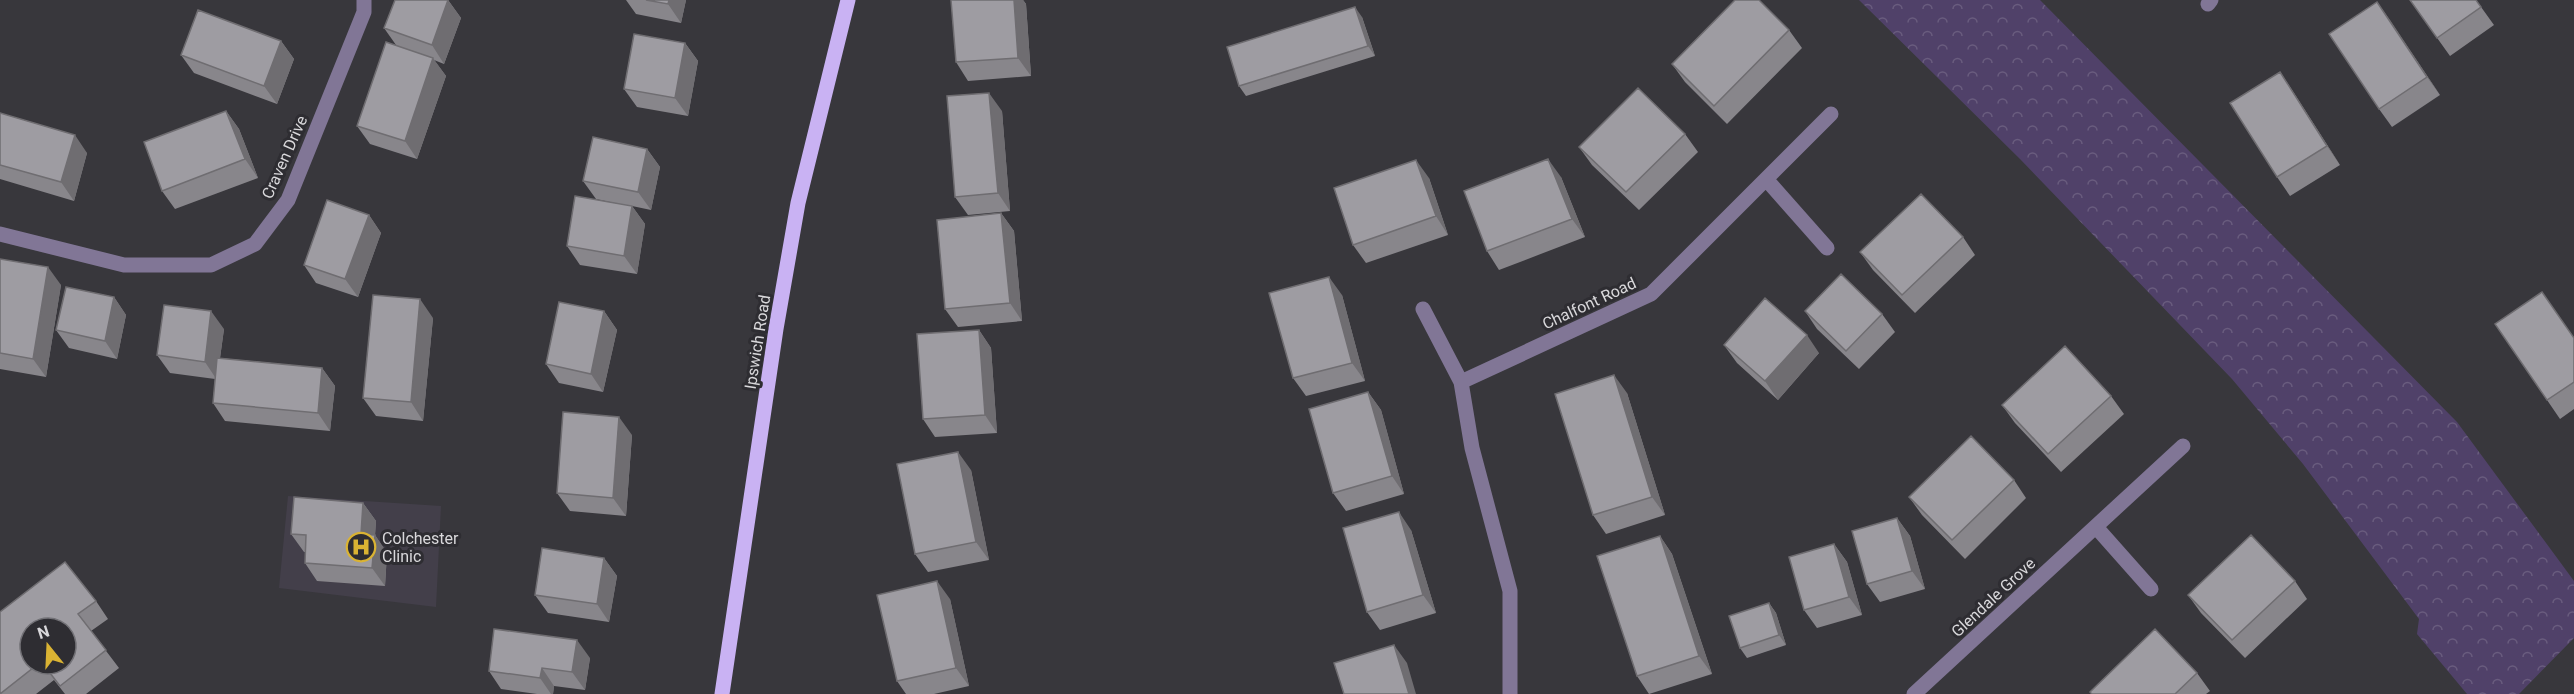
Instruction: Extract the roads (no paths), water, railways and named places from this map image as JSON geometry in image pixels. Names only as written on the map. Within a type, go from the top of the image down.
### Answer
[{"type":"main road","name":"Ipswich Road","points":[[722,694],[776,329],[798,203],[848,0]]},
{"type":"street","name":"Craven Drive","points":[[0,234],[124,265],[212,265],[255,244],[288,200],[364,12],[364,0]]},
{"type":"street","name":"Chalfont Road","points":[[1461,382],[1651,294],[1831,114]]},
{"type":"street","points":[[1766,179],[1827,248]]},
{"type":"street","points":[[1423,309],[1461,382],[1472,448],[1509,591],[1510,694]]},
{"type":"street","name":"Glendale Grove","points":[[1914,694],[2183,446]]},
{"type":"street","points":[[2096,526],[2151,589]]},
{"type":"place","name":"Colchester Clinic","points":[[361,547]]}]
